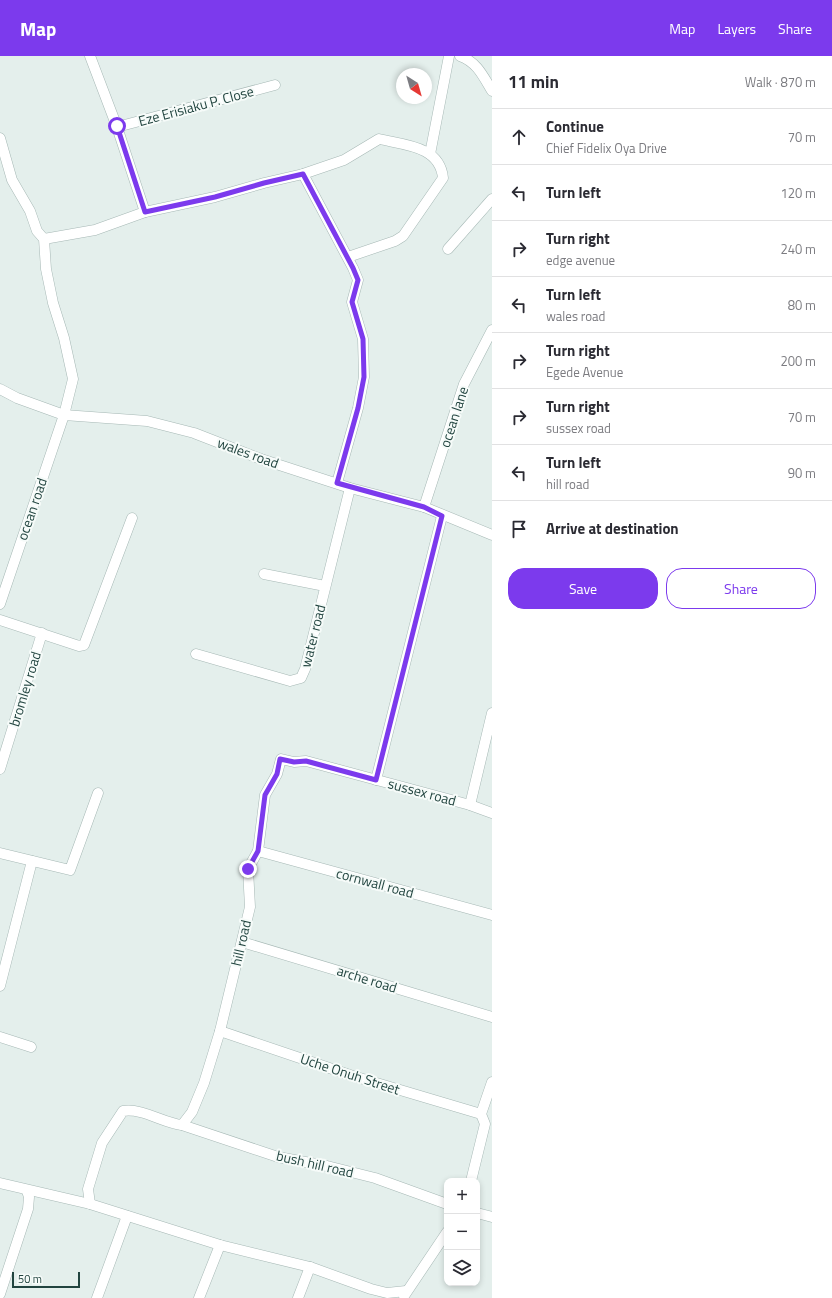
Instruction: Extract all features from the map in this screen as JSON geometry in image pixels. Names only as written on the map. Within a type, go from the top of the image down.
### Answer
[{"type":"street","points":[[90,56],[117,126],[145,212]]},
{"type":"street","points":[[430,154],[449,56]]},
{"type":"street","points":[[460,56],[468,59],[479,68],[492,91]]},
{"type":"street","name":"Eze Erisiaku P. Close","points":[[117,126],[275,85]]},
{"type":"street","points":[[0,138],[12,180],[30,211],[37,231],[44,239],[95,230],[145,212],[215,197],[303,174],[344,160],[379,139],[425,150],[441,166],[442,178],[403,236],[395,241],[348,257]]},
{"type":"street","points":[[303,174],[348,257],[358,280],[352,302],[363,339],[364,377],[358,408],[337,483]]},
{"type":"street","points":[[448,249],[492,199]]},
{"type":"street","name":"ocean road","points":[[0,604],[64,415],[73,379],[64,338],[53,303],[46,269],[44,239]]},
{"type":"street","name":"ocean lane","points":[[424,507],[464,384],[492,330]]},
{"type":"street","name":"wales road","points":[[0,389],[17,398],[64,415],[147,422],[194,432],[261,460],[350,488],[424,507],[442,516],[492,535]]},
{"type":"street","name":"water road","points":[[196,654],[290,681],[300,678],[305,669],[350,488]]},
{"type":"street","points":[[376,780],[442,516]]},
{"type":"street","points":[[0,620],[79,646],[84,645],[132,518]]},
{"type":"street","points":[[264,574],[325,586]]},
{"type":"street","name":"bromley road","points":[[0,769],[42,633]]},
{"type":"street","points":[[470,804],[492,713]]},
{"type":"street","name":"sussex road","points":[[280,759],[294,762],[306,761],[470,804],[492,813]]},
{"type":"street","name":"hill road","points":[[182,1125],[192,1112],[204,1083],[220,1031],[250,908],[248,869],[258,851],[265,795],[277,774],[280,759]]},
{"type":"street","points":[[0,853],[70,870],[98,793]]},
{"type":"street","name":"cornwall road","points":[[258,851],[492,915]]},
{"type":"street","points":[[0,986],[32,861]]},
{"type":"street","name":"arche road","points":[[242,942],[492,1017]]},
{"type":"street","name":"Uche Onuh Street","points":[[220,1031],[353,1076],[481,1114]]},
{"type":"street","points":[[0,1037],[31,1047]]},
{"type":"street","points":[[472,1178],[485,1124],[481,1114],[492,1082]]},
{"type":"street","name":"bush hill road","points":[[90,1204],[88,1189],[102,1143],[123,1111],[134,1110],[171,1124],[182,1125],[278,1157],[327,1166],[375,1178],[444,1203]]},
{"type":"street","points":[[0,1183],[27,1191],[90,1204],[220,1245],[310,1267],[387,1293],[405,1294],[444,1236]]},
{"type":"street","points":[[0,1294],[2,1280],[28,1210],[29,1197],[27,1191]]},
{"type":"street","points":[[480,1214],[492,1217]]},
{"type":"street","points":[[97,1298],[127,1216]]},
{"type":"street","points":[[198,1298],[220,1245]]},
{"type":"street","points":[[298,1298],[310,1267]]},
{"type":"route","points":[[117,126],[145,212],[215,197],[303,174],[358,280],[352,302],[363,339],[362,354],[364,377],[358,408],[337,483],[350,488],[424,507],[442,516],[376,780],[306,761],[294,762],[280,759],[277,774],[265,795],[258,851],[248,869]]}]
